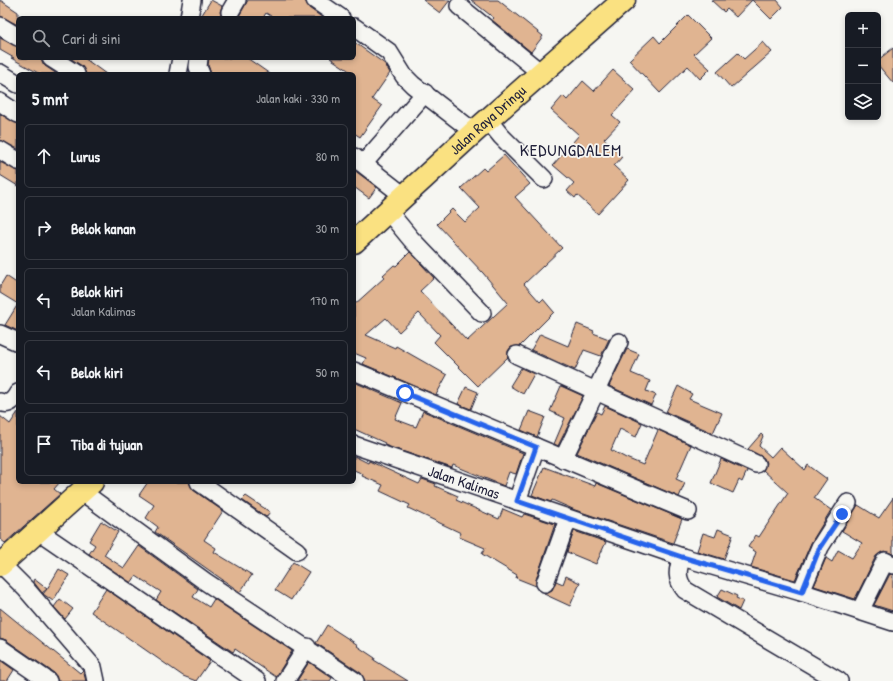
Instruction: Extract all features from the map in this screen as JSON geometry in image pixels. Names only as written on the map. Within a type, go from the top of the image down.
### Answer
[{"type":"highway","name":"Jalan Raya Dringu","points":[[356,240],[481,126],[624,0]]},
{"type":"highway","points":[[1,564],[37,530],[87,487]]},
{"type":"street","points":[[189,16],[192,0]]},
{"type":"street","points":[[315,0],[338,16]]},
{"type":"street","points":[[459,6],[541,73]]},
{"type":"street","points":[[0,26],[16,36]]},
{"type":"street","points":[[356,28],[389,52],[404,76],[425,94],[501,136],[544,179]]},
{"type":"street","points":[[54,60],[73,72]]},
{"type":"street","points":[[178,72],[181,60]]},
{"type":"street","points":[[199,60],[198,67],[200,72]]},
{"type":"street","points":[[0,72],[16,83]]},
{"type":"street","points":[[404,196],[359,160],[425,94]]},
{"type":"street","points":[[0,102],[16,113]]},
{"type":"street","points":[[0,150],[16,160]]},
{"type":"street","points":[[388,211],[412,239],[482,313]]},
{"type":"street","points":[[0,334],[16,341]]},
{"type":"street","points":[[563,459],[619,342]]},
{"type":"street","points":[[517,355],[756,464]]},
{"type":"street","points":[[356,371],[500,434],[536,447],[688,511]]},
{"type":"street","points":[[0,402],[7,403],[13,401],[16,396]]},
{"type":"street","name":"Jalan Kalimas","points":[[356,446],[568,519],[679,565],[802,592],[893,622]]},
{"type":"street","points":[[517,501],[536,447]]},
{"type":"street","points":[[202,484],[297,551]]},
{"type":"street","points":[[87,487],[206,582],[307,647],[355,681]]},
{"type":"street","points":[[802,592],[820,547],[848,503]]},
{"type":"street","points":[[545,583],[568,519]]},
{"type":"street","points":[[37,530],[257,681]]},
{"type":"street","points":[[860,611],[890,558]]},
{"type":"street","points":[[1,564],[26,589],[93,667],[96,681]]},
{"type":"street","points":[[679,565],[680,584],[685,590],[839,681]]},
{"type":"street","points":[[285,681],[307,647]]},
{"type":"street","points":[[0,648],[48,681]]},
{"type":"building","points":[[0,0],[18,12],[18,16],[16,16],[16,24],[0,16]]},
{"type":"building","points":[[211,0],[222,6],[220,12],[221,16],[201,16]]},
{"type":"building","points":[[248,0],[305,0],[309,8],[320,16],[271,16],[266,13],[264,16],[239,16]]},
{"type":"building","points":[[423,0],[450,0],[440,13]]},
{"type":"building","points":[[471,0],[498,0],[543,36],[531,52],[492,20],[494,18]]},
{"type":"building","points":[[711,0],[752,0],[736,17],[727,9],[724,12]]},
{"type":"building","points":[[752,0],[777,0],[783,7],[771,19]]},
{"type":"building","points":[[688,15],[711,38],[694,54],[710,69],[700,79],[688,66],[660,93],[629,60],[654,36],[660,43]]},
{"type":"building","points":[[0,38],[16,46],[16,60],[42,60],[45,66],[54,72],[36,72],[11,58],[14,58],[0,50]]},
{"type":"building","points":[[763,42],[772,52],[731,88],[717,72],[738,53],[744,59]]},
{"type":"building","points":[[356,43],[385,64],[390,73],[372,99],[382,106],[360,137],[356,134],[356,72],[351,72],[333,60],[356,60]]},
{"type":"building","points":[[893,48],[893,83],[881,69],[881,58]]},
{"type":"building","points":[[73,60],[87,60],[103,72],[85,72],[82,66]]},
{"type":"building","points":[[209,60],[250,60],[267,72],[210,72],[208,65]]},
{"type":"building","points":[[613,70],[635,90],[612,115],[620,122],[604,139],[611,144],[610,145],[622,157],[614,166],[629,180],[598,214],[577,195],[575,198],[567,191],[574,183],[553,165],[579,135],[551,110],[563,96],[567,100],[583,81],[594,91]]},
{"type":"building","points":[[0,114],[16,123],[16,148],[0,140]]},
{"type":"building","points":[[504,155],[530,184],[515,197],[562,248],[524,284],[540,302],[543,299],[554,312],[520,346],[511,347],[508,351],[508,357],[478,386],[434,342],[440,335],[419,313],[399,332],[386,318],[366,335],[395,348],[396,346],[447,375],[436,395],[363,364],[366,358],[356,354],[356,303],[385,277],[383,275],[394,265],[396,266],[410,252],[434,278],[420,291],[467,341],[508,303],[483,273],[437,224],[452,209],[465,222],[480,208],[461,188],[483,168],[486,171]]},
{"type":"building","points":[[0,162],[16,170],[16,185],[0,175]]},
{"type":"building","points":[[356,171],[377,187],[369,198],[356,188]]},
{"type":"building","points":[[6,276],[16,283],[16,303],[0,293],[0,286]]},
{"type":"building","points":[[16,307],[16,330],[5,325]]},
{"type":"building","points":[[577,324],[594,331],[593,333],[609,339],[601,356],[584,350],[575,370],[531,350],[540,334],[568,346]]},
{"type":"building","points":[[627,349],[639,354],[631,373],[650,381],[646,391],[656,395],[651,405],[609,386]]},
{"type":"building","points":[[521,368],[534,374],[523,394],[510,386]]},
{"type":"building","points":[[356,383],[402,403],[395,419],[416,427],[423,411],[523,453],[516,474],[509,472],[504,486],[453,465],[452,468],[384,445],[385,443],[356,430]]},
{"type":"building","points":[[561,386],[583,396],[558,446],[554,444],[565,418],[550,411]]},
{"type":"building","points":[[678,386],[692,394],[689,399],[722,413],[713,433],[666,412]]},
{"type":"building","points":[[466,387],[478,392],[471,409],[458,404]]},
{"type":"building","points":[[605,406],[642,423],[636,437],[620,429],[611,450],[626,458],[643,465],[658,430],[691,445],[676,479],[685,483],[679,497],[577,453],[597,412],[601,414]]},
{"type":"building","points":[[529,411],[545,417],[537,437],[521,430]]},
{"type":"building","points":[[16,415],[16,484],[58,484],[54,489],[60,494],[5,543],[0,539],[0,416],[10,424]]},
{"type":"building","points":[[761,434],[763,436],[759,446],[771,457],[780,447],[805,470],[808,465],[827,479],[814,498],[831,510],[811,543],[795,580],[751,567],[756,552],[748,547],[756,535],[759,537],[788,493],[763,470],[766,463],[764,458],[748,449]]},
{"type":"building","points":[[356,457],[368,463],[369,461],[419,484],[422,479],[436,484],[435,486],[458,496],[456,500],[499,519],[503,509],[522,517],[524,514],[555,524],[536,580],[536,586],[516,578],[517,575],[482,554],[485,548],[459,537],[461,533],[408,508],[410,505],[380,491],[383,485],[362,476],[363,474],[356,471]]},
{"type":"building","points":[[721,459],[747,471],[742,482],[739,480],[733,493],[711,483]]},
{"type":"building","points":[[544,467],[595,486],[596,483],[682,519],[673,543],[575,510],[552,500],[551,502],[532,495]]},
{"type":"building","points":[[147,484],[190,484],[193,490],[223,511],[204,540],[216,548],[214,552],[252,575],[240,592],[155,532],[158,527],[146,518],[154,505],[139,495]]},
{"type":"building","points":[[246,496],[270,512],[266,517],[242,500]]},
{"type":"building","points":[[893,498],[893,554],[884,551],[876,556],[855,599],[814,586],[826,558],[832,562],[838,550],[852,558],[862,543],[842,531],[858,505],[879,518]]},
{"type":"building","points":[[101,521],[118,532],[104,555],[124,568],[139,546],[198,589],[193,597],[209,607],[214,599],[292,651],[276,677],[235,649],[233,652],[156,600],[161,592],[136,576],[131,583],[89,554],[95,545],[89,541]]},
{"type":"building","points":[[718,529],[733,535],[724,559],[697,551],[703,533],[715,537]]},
{"type":"building","points":[[574,531],[606,542],[596,564],[567,552]]},
{"type":"building","points":[[293,562],[309,572],[291,600],[275,590]]},
{"type":"building","points":[[59,569],[69,575],[53,601],[43,594]]},
{"type":"building","points":[[890,574],[893,575],[893,611],[874,605]]},
{"type":"building","points":[[566,576],[580,583],[570,606],[544,594],[552,590],[556,581],[563,584]]},
{"type":"building","points":[[34,579],[47,589],[42,593],[33,581]]},
{"type":"building","points":[[106,589],[210,661],[196,681],[183,676],[91,612]]},
{"type":"building","points":[[722,589],[737,596],[736,598],[743,601],[739,610],[717,597]]},
{"type":"building","points":[[60,599],[73,609],[65,619],[54,607]]},
{"type":"building","points":[[0,608],[80,673],[83,670],[86,681],[58,681],[54,673],[6,640],[0,638]]},
{"type":"building","points":[[327,625],[358,645],[357,646],[375,658],[374,660],[408,681],[365,681],[361,673],[316,643]]},
{"type":"building","points":[[0,660],[14,670],[7,681],[0,681]]},
{"type":"building","points":[[309,662],[332,678],[330,681],[297,681]]},
{"type":"district","name":"KEDUNGDALEM","points":[[571,150]]},
{"type":"route","points":[[405,393],[500,434],[536,447],[517,501],[682,557],[802,592],[820,547],[842,514]]}]
